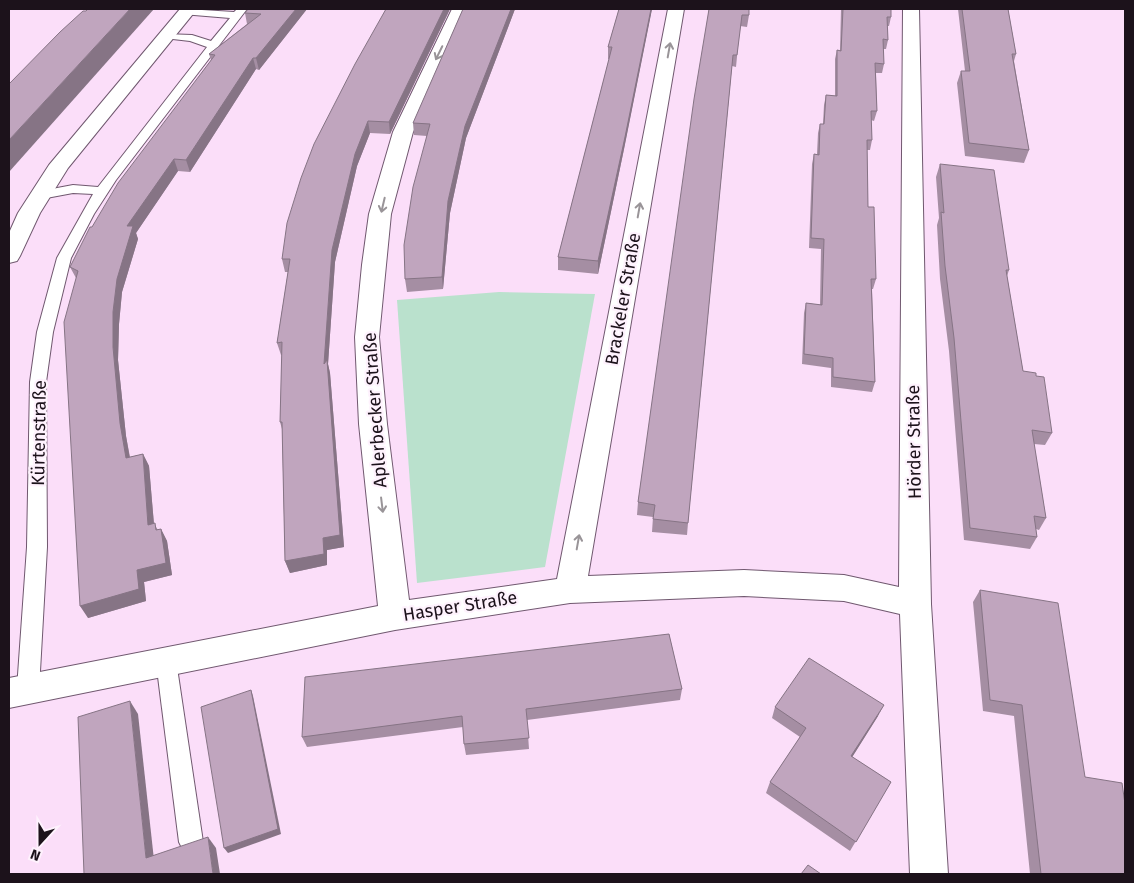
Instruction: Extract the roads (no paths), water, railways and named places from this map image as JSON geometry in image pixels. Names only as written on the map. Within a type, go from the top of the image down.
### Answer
[{"type":"street","name":"Aplerbecker Straße","points":[[395,616],[373,424],[367,337],[374,265],[380,214],[402,132],[460,9]]},
{"type":"street","name":"Brackeler Straße","points":[[570,590],[676,9]]},
{"type":"street","name":"Hörder Straße","points":[[911,9],[915,604],[929,874]]},
{"type":"street","name":"Kürtenstraße","points":[[9,256],[59,165],[188,11]]},
{"type":"street","name":"Hasper Straße","points":[[18,691],[395,616],[570,590],[744,583],[844,588],[915,604]]},
{"type":"lane","name":"Kürtenstraße","points":[[188,11],[239,12]]},
{"type":"lane","name":"Kürtenstraße","points":[[18,691],[37,547],[38,382],[44,332],[64,258],[102,191],[163,108],[214,46],[239,12]]},
{"type":"lane","points":[[168,36],[192,38],[214,46]]},
{"type":"lane","points":[[41,195],[73,190],[102,191]]},
{"type":"lane","points":[[166,661],[191,842]]}]
